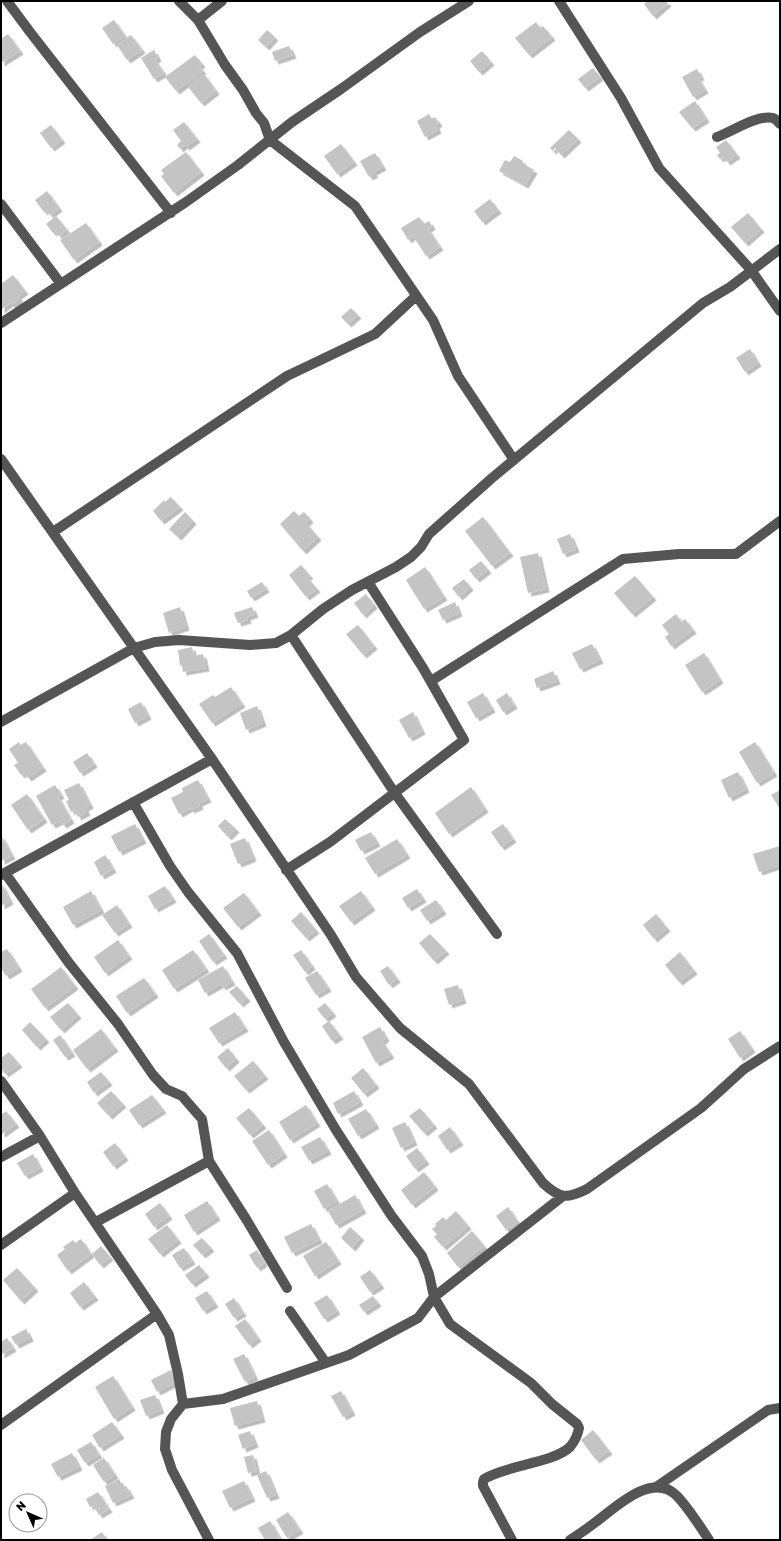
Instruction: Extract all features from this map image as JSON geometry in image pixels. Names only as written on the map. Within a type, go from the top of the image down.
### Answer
[{"type":"street","points":[[7,1],[171,213]]},
{"type":"street","points":[[179,1],[198,20],[224,66],[243,90],[256,113],[264,123],[270,140],[355,206],[433,320],[458,376],[514,460]]},
{"type":"street","points":[[198,20],[222,1]]},
{"type":"street","points":[[1,323],[171,213],[238,165],[292,122],[420,32],[469,1]]},
{"type":"street","points":[[559,1],[621,98],[659,168],[751,270],[780,311]]},
{"type":"street","points":[[717,137],[754,120],[765,117],[774,118],[780,124]]},
{"type":"street","points":[[1,204],[61,284]]},
{"type":"street","points":[[1,722],[134,648],[155,642],[179,640],[250,645],[276,643],[291,636],[323,609],[352,590],[411,557],[421,547],[429,534],[492,478],[703,303],[730,286],[780,249]]},
{"type":"street","points":[[53,532],[286,376],[375,334],[416,296]]},
{"type":"street","points":[[1,459],[212,759],[331,935],[356,977],[400,1028],[469,1084],[543,1183],[552,1192],[563,1196],[573,1196],[587,1189],[702,1108],[744,1069],[780,1046]]},
{"type":"street","points":[[431,681],[623,559],[679,554],[736,554],[780,521]]},
{"type":"street","points":[[286,870],[330,842],[464,740],[431,681],[368,582]]},
{"type":"street","points":[[291,636],[394,792],[497,934]]},
{"type":"street","points":[[212,759],[3,874],[69,963],[118,1024],[153,1075],[166,1089],[182,1096],[202,1119],[209,1161],[287,1288]]},
{"type":"street","points":[[133,802],[170,866],[188,892],[237,953],[284,1042],[336,1130],[391,1215],[422,1256],[429,1274],[434,1297],[450,1324],[531,1383],[579,1428],[570,1447],[563,1452],[552,1457],[509,1468],[484,1479],[483,1486],[512,1540]]},
{"type":"street","points":[[1,1081],[40,1136],[76,1193],[157,1314],[169,1335],[178,1374],[182,1404],[172,1419],[166,1432],[165,1449],[172,1470],[209,1540]]},
{"type":"street","points":[[1,1157],[40,1136]]},
{"type":"street","points":[[96,1222],[209,1161]]},
{"type":"street","points":[[1,1245],[76,1193]]},
{"type":"street","points":[[182,1404],[223,1399],[349,1355],[418,1318],[434,1297],[563,1196]]},
{"type":"street","points":[[290,1312],[326,1363]]},
{"type":"street","points":[[1,1425],[157,1314]]},
{"type":"street","points":[[656,1487],[768,1410],[780,1408]]},
{"type":"street","points":[[570,1540],[624,1500],[642,1490],[656,1487],[667,1489],[676,1494],[709,1540]]},
{"type":"building","points":[[647,1],[666,1],[668,3],[653,16],[644,4]]},
{"type":"building","points":[[114,20],[125,36],[113,44],[102,28]]},
{"type":"building","points":[[536,22],[540,28],[543,26],[552,37],[529,55],[515,38]]},
{"type":"building","points":[[267,30],[275,37],[266,47],[258,40]]},
{"type":"building","points":[[8,34],[20,51],[1,63],[1,39]]},
{"type":"building","points":[[131,35],[142,50],[127,60],[117,45]]},
{"type":"building","points":[[289,46],[293,55],[275,61],[272,52]]},
{"type":"building","points":[[154,50],[158,58],[155,60],[164,73],[154,79],[141,58]]},
{"type":"building","points":[[482,51],[491,62],[479,72],[470,61]]},
{"type":"building","points":[[195,55],[202,64],[199,66],[203,71],[176,91],[165,77]]},
{"type":"building","points":[[593,68],[600,77],[585,88],[578,79]]},
{"type":"building","points":[[697,69],[701,77],[698,78],[705,90],[693,97],[682,77]]},
{"type":"building","points":[[204,74],[216,91],[201,103],[188,87]]},
{"type":"building","points":[[695,101],[706,119],[692,128],[679,112]]},
{"type":"building","points":[[429,114],[432,119],[435,117],[439,123],[436,125],[438,130],[425,137],[417,121]]},
{"type":"building","points":[[184,122],[197,139],[186,147],[184,145],[180,149],[177,145],[181,141],[173,130]]},
{"type":"building","points":[[51,125],[62,140],[51,148],[40,133]]},
{"type":"building","points":[[569,130],[578,139],[561,155],[555,148],[553,151],[550,148]]},
{"type":"building","points":[[726,140],[737,155],[727,162],[723,157],[720,159],[717,155],[720,153],[716,147]]},
{"type":"building","points":[[341,144],[354,162],[337,174],[324,156]]},
{"type":"building","points":[[186,152],[201,172],[174,193],[161,176],[164,174],[161,170]]},
{"type":"building","points":[[375,153],[383,167],[373,172],[375,174],[369,177],[360,161]]},
{"type":"building","points":[[514,156],[534,170],[525,185],[499,171],[505,160],[510,162]]},
{"type":"building","points":[[47,191],[59,208],[50,215],[46,210],[44,212],[35,200]]},
{"type":"building","points":[[490,199],[498,210],[482,222],[474,211]]},
{"type":"building","points":[[748,213],[761,229],[745,243],[731,227]]},
{"type":"building","points":[[56,216],[67,230],[59,236],[55,231],[53,233],[46,224]]},
{"type":"building","points":[[419,217],[424,224],[429,221],[432,226],[428,229],[440,247],[426,256],[413,236],[408,240],[401,228]]},
{"type":"building","points":[[86,223],[99,242],[74,260],[60,240]]},
{"type":"building","points":[[13,275],[25,291],[18,296],[20,299],[12,305],[10,303],[1,310],[1,284]]},
{"type":"building","points":[[351,308],[358,315],[348,324],[341,317]]},
{"type":"building","points":[[750,349],[758,363],[745,372],[736,358]]},
{"type":"building","points":[[171,497],[180,507],[161,521],[153,511],[164,500],[165,502]]},
{"type":"building","points":[[294,511],[299,516],[304,512],[310,519],[306,523],[318,537],[303,551],[280,524]]},
{"type":"building","points":[[185,512],[193,521],[178,537],[169,529]]},
{"type":"building","points":[[483,517],[510,553],[492,566],[465,531]]},
{"type":"building","points":[[570,534],[576,549],[563,554],[557,539]]},
{"type":"building","points":[[538,553],[546,589],[528,593],[520,557]]},
{"type":"building","points":[[481,561],[488,570],[476,579],[469,570]]},
{"type":"building","points":[[301,565],[310,576],[307,577],[317,589],[306,597],[289,575]]},
{"type":"building","points":[[425,567],[444,597],[424,609],[406,580]]},
{"type":"building","points":[[635,576],[653,597],[632,614],[614,593]]},
{"type":"building","points":[[464,579],[470,587],[459,597],[452,588]]},
{"type":"building","points":[[262,582],[266,589],[251,598],[247,591]]},
{"type":"building","points":[[366,594],[374,605],[363,615],[354,603]]},
{"type":"building","points":[[455,602],[459,613],[443,620],[438,610]]},
{"type":"building","points":[[180,607],[186,627],[169,633],[163,613]]},
{"type":"building","points":[[252,607],[255,614],[247,617],[248,620],[238,623],[234,613]]},
{"type":"building","points":[[676,614],[681,622],[685,619],[693,630],[671,646],[665,637],[669,634],[662,625]]},
{"type":"building","points":[[358,625],[374,646],[363,655],[346,634]]},
{"type":"building","points":[[592,644],[600,660],[580,669],[572,653]]},
{"type":"building","points":[[192,647],[194,656],[203,654],[206,668],[183,672],[182,665],[180,666],[178,650]]},
{"type":"building","points":[[704,653],[720,680],[702,692],[685,665]]},
{"type":"building","points":[[553,671],[557,681],[537,688],[534,679]]},
{"type":"building","points":[[231,687],[242,704],[212,723],[199,704],[213,695],[215,697]]},
{"type":"building","points":[[483,693],[492,709],[476,718],[467,702]]},
{"type":"building","points":[[507,693],[514,705],[503,712],[496,700]]},
{"type":"building","points":[[141,702],[148,716],[135,723],[128,709]]},
{"type":"building","points":[[257,706],[263,723],[246,730],[240,713]]},
{"type":"building","points":[[413,712],[422,731],[409,738],[399,720]]},
{"type":"building","points":[[19,742],[20,745],[26,742],[43,768],[28,778],[24,773],[21,775],[14,765],[18,763],[9,749]]},
{"type":"building","points":[[755,742],[774,773],[757,783],[739,752]]},
{"type":"building","points":[[87,753],[94,764],[80,773],[73,762]]},
{"type":"building","points":[[738,772],[746,789],[729,798],[721,780]]},
{"type":"building","points":[[198,780],[208,799],[199,803],[200,806],[191,810],[190,808],[179,814],[171,798],[183,792],[182,788]]},
{"type":"building","points":[[79,783],[90,805],[85,808],[87,812],[78,817],[74,810],[71,812],[66,801],[69,800],[64,790]]},
{"type":"building","points":[[55,785],[61,795],[58,797],[71,820],[63,825],[60,821],[52,825],[36,796]]},
{"type":"building","points":[[471,787],[485,809],[449,834],[435,813]]},
{"type":"building","points":[[780,790],[780,809],[771,795]]},
{"type":"building","points":[[27,794],[44,819],[28,830],[11,805]]},
{"type":"building","points":[[225,819],[236,829],[228,837],[218,826]]},
{"type":"building","points":[[135,824],[143,840],[119,852],[111,836]]},
{"type":"building","points":[[503,824],[513,839],[501,847],[491,832]]},
{"type":"building","points":[[371,832],[377,843],[361,851],[355,840]]},
{"type":"building","points":[[1,835],[12,856],[1,861]]},
{"type":"building","points":[[245,838],[253,858],[238,864],[230,844]]},
{"type":"building","points":[[397,839],[407,855],[375,874],[365,858]]},
{"type":"building","points":[[780,846],[780,865],[759,872],[753,854]]},
{"type":"building","points":[[105,855],[113,869],[101,876],[94,862]]},
{"type":"building","points":[[1,882],[10,901],[1,906]]},
{"type":"building","points":[[165,886],[173,899],[155,909],[148,896]]},
{"type":"building","points":[[417,889],[423,899],[408,908],[402,898]]},
{"type":"building","points":[[91,891],[101,910],[73,925],[63,907]]},
{"type":"building","points":[[361,891],[372,907],[351,922],[339,906]]},
{"type":"building","points":[[244,893],[258,912],[238,927],[223,908]]},
{"type":"building","points":[[436,900],[443,911],[427,921],[420,910]]},
{"type":"building","points":[[117,905],[129,924],[115,933],[102,915]]},
{"type":"building","points":[[301,912],[316,930],[306,938],[291,921]]},
{"type":"building","points":[[656,914],[667,928],[654,939],[643,925]]},
{"type":"building","points":[[209,934],[224,955],[213,962],[199,941]]},
{"type":"building","points":[[430,934],[446,951],[434,961],[419,943]]},
{"type":"building","points":[[118,940],[129,956],[105,973],[94,957]]},
{"type":"building","points":[[7,949],[19,968],[6,976],[1,968],[1,952]]},
{"type":"building","points":[[193,950],[206,969],[174,989],[162,970]]},
{"type":"building","points":[[301,950],[312,966],[305,972],[293,955]]},
{"type":"building","points":[[680,952],[694,971],[679,982],[665,965]]},
{"type":"building","points":[[223,966],[232,982],[222,987],[221,984],[205,993],[198,980]]},
{"type":"building","points":[[388,966],[397,979],[389,985],[380,971]]},
{"type":"building","points":[[61,967],[75,986],[45,1008],[31,989]]},
{"type":"building","points":[[317,971],[328,988],[316,995],[305,978]]},
{"type":"building","points":[[144,978],[155,994],[127,1013],[116,996]]},
{"type":"building","points":[[458,985],[463,1000],[449,1005],[444,989]]},
{"type":"building","points":[[237,986],[247,998],[240,1004],[229,992]]},
{"type":"building","points":[[68,1003],[78,1015],[61,1030],[50,1017]]},
{"type":"building","points":[[325,1003],[333,1013],[325,1019],[317,1009]]},
{"type":"building","points":[[235,1012],[245,1028],[219,1043],[209,1028]]},
{"type":"building","points":[[329,1021],[340,1036],[332,1041],[322,1026]]},
{"type":"building","points":[[30,1022],[46,1039],[37,1047],[22,1030]]},
{"type":"building","points":[[380,1027],[386,1038],[382,1041],[391,1055],[376,1063],[362,1037]]},
{"type":"building","points":[[101,1029],[115,1048],[87,1069],[73,1050]]},
{"type":"building","points":[[740,1031],[752,1049],[740,1058],[728,1039]]},
{"type":"building","points":[[60,1035],[72,1053],[65,1057],[53,1040]]},
{"type":"building","points":[[228,1048],[236,1059],[226,1068],[217,1057]]},
{"type":"building","points":[[9,1052],[19,1064],[5,1074],[1,1068],[1,1058]]},
{"type":"building","points":[[253,1061],[265,1076],[246,1090],[234,1076]]},
{"type":"building","points":[[363,1068],[376,1085],[364,1094],[351,1078]]},
{"type":"building","points":[[101,1072],[109,1082],[94,1093],[87,1082]]},
{"type":"building","points":[[111,1091],[123,1104],[109,1116],[97,1103]]},
{"type":"building","points":[[354,1091],[360,1102],[338,1114],[333,1103]]},
{"type":"building","points":[[152,1095],[163,1110],[139,1125],[129,1110]]},
{"type":"building","points":[[306,1105],[317,1123],[290,1140],[279,1122]]},
{"type":"building","points":[[249,1108],[263,1125],[250,1135],[236,1118]]},
{"type":"building","points":[[420,1108],[434,1125],[424,1133],[409,1116]]},
{"type":"building","points":[[366,1109],[376,1125],[358,1136],[348,1119]]},
{"type":"building","points":[[6,1111],[16,1124],[2,1134],[1,1115]]},
{"type":"building","points":[[405,1122],[414,1142],[401,1148],[392,1128]]},
{"type":"building","points":[[450,1127],[460,1142],[447,1150],[438,1136]]},
{"type":"building","points":[[269,1130],[284,1154],[268,1165],[252,1141]]},
{"type":"building","points":[[320,1137],[328,1151],[309,1161],[301,1147]]},
{"type":"building","points":[[115,1143],[125,1157],[113,1166],[103,1152]]},
{"type":"building","points":[[417,1148],[426,1161],[415,1169],[406,1156]]},
{"type":"building","points":[[33,1154],[40,1168],[25,1176],[17,1163]]},
{"type":"building","points":[[424,1172],[435,1187],[412,1205],[401,1190]]},
{"type":"building","points":[[327,1184],[337,1201],[324,1209],[314,1191]]},
{"type":"building","points":[[355,1195],[363,1210],[336,1225],[328,1211]]},
{"type":"building","points":[[207,1201],[217,1217],[194,1232],[184,1215]]},
{"type":"building","points":[[160,1203],[169,1216],[154,1227],[145,1214]]},
{"type":"building","points":[[508,1207],[518,1222],[506,1230],[496,1216]]},
{"type":"building","points":[[456,1211],[468,1226],[443,1247],[434,1237],[437,1234],[432,1229],[443,1217],[446,1220]]},
{"type":"building","points":[[311,1224],[319,1240],[292,1253],[284,1237]]},
{"type":"building","points":[[167,1225],[178,1240],[160,1254],[148,1239]]},
{"type":"building","points":[[350,1227],[361,1237],[352,1248],[341,1238]]},
{"type":"building","points":[[472,1231],[484,1246],[458,1267],[447,1253]]},
{"type":"building","points":[[202,1238],[211,1248],[202,1255],[193,1245]]},
{"type":"building","points":[[81,1239],[91,1254],[68,1271],[57,1255],[65,1249],[63,1247],[73,1240],[75,1243]]},
{"type":"building","points":[[326,1242],[338,1261],[315,1276],[303,1256]]},
{"type":"building","points":[[101,1246],[110,1257],[100,1265],[92,1254]]},
{"type":"building","points":[[184,1248],[192,1261],[180,1268],[172,1255]]},
{"type":"building","points":[[257,1250],[264,1263],[257,1268],[249,1255]]},
{"type":"building","points":[[199,1265],[206,1274],[192,1284],[185,1275]]},
{"type":"building","points":[[17,1268],[35,1288],[21,1301],[3,1280]]},
{"type":"building","points":[[370,1270],[381,1285],[370,1292],[360,1277]]},
{"type":"building","points":[[84,1282],[95,1297],[80,1307],[70,1293]]},
{"type":"building","points":[[207,1291],[215,1304],[203,1311],[195,1298]]},
{"type":"building","points":[[327,1295],[337,1311],[324,1319],[314,1303]]},
{"type":"building","points":[[373,1296],[378,1303],[364,1312],[359,1305]]},
{"type":"building","points":[[234,1298],[243,1313],[234,1318],[225,1304]]},
{"type":"building","points":[[245,1319],[258,1338],[249,1345],[235,1326]]},
{"type":"building","points":[[26,1329],[30,1338],[16,1345],[11,1337]]},
{"type":"building","points":[[7,1338],[13,1348],[1,1355],[1,1342]]},
{"type":"building","points":[[244,1354],[255,1377],[245,1382],[233,1359]]},
{"type":"building","points":[[171,1370],[176,1382],[157,1392],[151,1380]]},
{"type":"building","points":[[113,1376],[132,1407],[114,1419],[95,1387]]},
{"type":"building","points":[[341,1391],[352,1412],[343,1417],[331,1396]]},
{"type":"building","points":[[155,1395],[161,1410],[146,1416],[140,1400]]},
{"type":"building","points":[[257,1401],[262,1419],[235,1426],[230,1408]]},
{"type":"building","points":[[112,1422],[121,1435],[100,1448],[92,1435]]},
{"type":"building","points":[[593,1430],[609,1451],[596,1460],[581,1440]]},
{"type":"building","points":[[250,1431],[255,1444],[243,1449],[238,1435]]},
{"type":"building","points":[[91,1442],[99,1455],[85,1463],[77,1450]]},
{"type":"building","points":[[72,1453],[79,1467],[58,1477],[51,1464]]},
{"type":"building","points":[[253,1455],[257,1471],[248,1473],[244,1457]]},
{"type":"building","points":[[104,1458],[115,1475],[104,1482],[93,1465]]},
{"type":"building","points":[[266,1471],[276,1495],[267,1498],[257,1475]]},
{"type":"building","points":[[119,1479],[123,1487],[126,1486],[131,1495],[113,1503],[105,1486]]},
{"type":"building","points":[[244,1481],[252,1498],[230,1508],[222,1491]]},
{"type":"building","points":[[98,1492],[109,1509],[99,1515],[93,1505],[90,1507],[86,1499]]},
{"type":"building","points":[[288,1512],[300,1530],[287,1538],[276,1520]]},
{"type":"building","points":[[270,1521],[280,1538],[276,1540],[265,1540],[258,1528]]},
{"type":"building","points":[[102,1532],[107,1540],[90,1540]]}]
